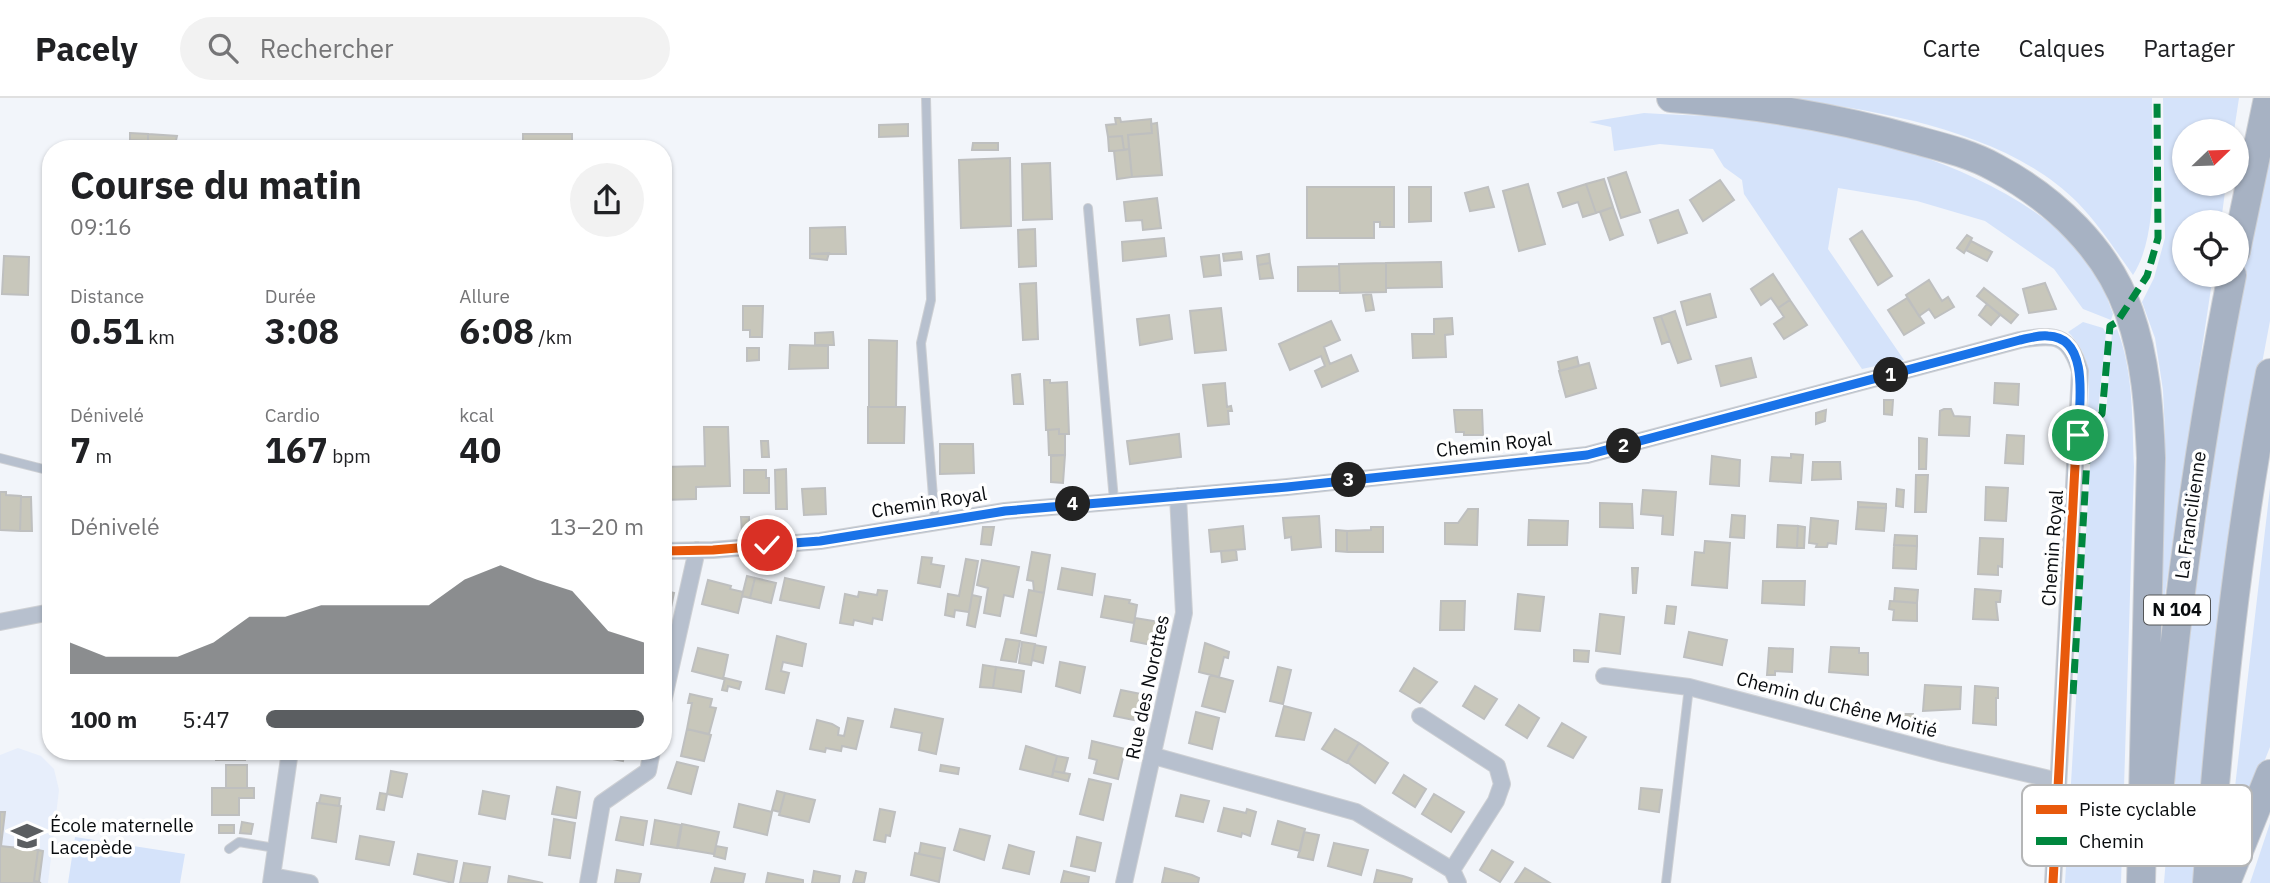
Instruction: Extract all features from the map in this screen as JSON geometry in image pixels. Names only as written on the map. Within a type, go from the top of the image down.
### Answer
[{"type":"highway","points":[[1671,98],[1733,103],[1824,117],[1900,135],[1978,160],[2004,173],[2051,205],[2075,227],[2106,266],[2129,311],[2138,340],[2149,413],[2151,471],[2143,785]]},
{"type":"highway","points":[[2244,210],[2267,98]]},
{"type":"highway","name":"La Francilienne","points":[[2160,785],[2177,610],[2203,427],[2230,287]]},
{"type":"highway","name":"N 104","points":[[2216,785],[2230,635],[2258,437],[2270,373]]},
{"type":"highway","points":[[2252,820],[2270,774]]},
{"type":"highway","points":[[2227,883],[2234,866]]},
{"type":"street","name":"Chemin Royal","points":[[672,551],[820,541],[1005,511],[1587,455],[2020,340],[2049,335],[2070,347],[2080,371],[2058,785]]},
{"type":"street","name":"Rue des Norottes","points":[[1125,883],[1184,613],[1178,496]]},
{"type":"street","points":[[672,662],[697,550]]},
{"type":"street","points":[[0,622],[42,614]]},
{"type":"street","name":"Chemin du Chêne Moitié","points":[[1604,676],[1689,688],[2058,781]]},
{"type":"street","points":[[1154,756],[1356,812],[1455,876],[1496,802],[1502,784],[1497,766],[1420,716]]},
{"type":"street","points":[[289,760],[272,880],[310,883]]},
{"type":"street","points":[[588,883],[602,803],[648,771],[650,760]]},
{"type":"lane","points":[[926,98],[931,300],[921,343],[936,522]]},
{"type":"lane","points":[[1088,208],[1114,500]]},
{"type":"lane","points":[[0,458],[42,469]]},
{"type":"lane","points":[[1666,883],[1689,688]]},
{"type":"lane","points":[[229,849],[239,842],[275,848]]},
{"type":"shaded area","points":[[1783,98],[2152,98],[2153,190],[2148,236],[2142,257],[2133,275],[2078,203],[2049,179],[2016,158],[1940,128],[1859,109]]},
{"type":"shaded area","points":[[2163,98],[2239,98],[2236,119],[2172,119],[2172,196],[2224,196],[2223,210],[2172,210],[2172,287],[2211,287],[2162,614],[2165,433],[2163,390],[2155,338],[2142,302],[2154,278],[2165,238]]},
{"type":"shaded area","points":[[1644,113],[1734,118],[1828,130],[1915,154],[1959,171],[2001,191],[2039,215],[2072,243],[2097,275],[2113,314],[2111,320],[2083,309],[2054,269],[1985,221],[1917,201],[1838,188],[1828,249],[1904,360],[1862,369],[1744,194],[1742,180],[1724,167],[1713,149],[1660,144],[1614,151],[1611,127],[1589,122]]},
{"type":"shaded area","points":[[2270,139],[2270,321],[2235,506],[2207,785],[2172,785],[2179,697],[2219,397],[2241,287],[2249,287],[2249,245]]},
{"type":"shaded area","points":[[2083,322],[2103,328],[2106,333],[2098,411],[2088,419],[2089,383],[2086,362],[2077,342],[2068,332]]},
{"type":"shaded area","points":[[2117,329],[2127,362],[2134,467],[2124,785],[2071,785],[2092,433],[2106,415],[2112,332]]},
{"type":"shaded area","points":[[2270,488],[2270,747],[2252,793],[2252,785],[2235,785]]},
{"type":"shaded area","name":"École maternelle Lacepède","points":[[18,748],[41,756],[42,760],[54,769],[59,790],[48,883],[0,883],[0,755]]},
{"type":"shaded area","points":[[2270,823],[2270,883],[2250,883]]},
{"type":"shaded area","points":[[75,837],[185,854],[180,883],[68,883]]},
{"type":"shaded area","points":[[2066,866],[2122,866],[2121,883],[2065,883]]},
{"type":"shaded area","points":[[2165,866],[2199,866],[2197,883],[2164,883]]},
{"type":"building","points":[[1115,118],[1120,118],[1121,122],[1151,119],[1152,133],[1128,135],[1129,149],[1124,150],[1122,136],[1108,137],[1106,125],[1116,124]]},
{"type":"building","points":[[1157,123],[1162,175],[1132,177],[1128,135],[1152,133],[1151,124]]},
{"type":"building","points":[[908,124],[908,136],[879,137],[879,125]]},
{"type":"building","points":[[130,133],[148,134],[148,140],[130,140]]},
{"type":"building","points":[[148,134],[177,136],[176,140],[148,140]]},
{"type":"building","points":[[523,134],[572,134],[572,140],[523,140]]},
{"type":"building","points":[[1122,136],[1124,150],[1109,151],[1108,137]]},
{"type":"building","points":[[973,143],[998,143],[998,150],[972,150]]},
{"type":"building","points":[[1129,149],[1132,177],[1117,179],[1114,151]]},
{"type":"building","points":[[1010,158],[1011,226],[961,228],[959,160]]},
{"type":"building","points":[[1050,163],[1052,219],[1023,220],[1022,164]]},
{"type":"building","points":[[1626,172],[1640,212],[1621,218],[1608,178]]},
{"type":"building","points":[[1604,179],[1613,207],[1596,213],[1586,184]]},
{"type":"building","points":[[1720,180],[1734,200],[1703,221],[1690,200]]},
{"type":"building","points":[[1528,184],[1545,244],[1519,251],[1503,191]]},
{"type":"building","points":[[1586,184],[1596,213],[1583,217],[1578,202],[1563,207],[1558,193]]},
{"type":"building","points":[[1307,187],[1394,187],[1394,227],[1380,227],[1380,222],[1374,222],[1374,238],[1307,238]]},
{"type":"building","points":[[1409,187],[1431,187],[1431,221],[1409,222]]},
{"type":"building","points":[[1488,187],[1494,207],[1470,211],[1465,193]]},
{"type":"building","points":[[1157,198],[1161,228],[1143,230],[1142,220],[1126,221],[1124,202]]},
{"type":"building","points":[[1613,207],[1623,235],[1610,240],[1600,212]]},
{"type":"building","points":[[1678,210],[1687,233],[1658,243],[1650,220]]},
{"type":"building","points":[[845,227],[846,254],[810,254],[810,228]]},
{"type":"building","points":[[1035,229],[1036,266],[1019,267],[1018,230]]},
{"type":"building","points":[[1862,231],[1892,276],[1878,285],[1850,239]]},
{"type":"building","points":[[1967,235],[1972,238],[1964,253],[1957,248]]},
{"type":"building","points":[[1164,238],[1166,256],[1123,261],[1122,242]]},
{"type":"building","points":[[1971,241],[1992,252],[1987,261],[1966,250]]},
{"type":"building","points":[[1241,252],[1242,259],[1224,261],[1223,254]]},
{"type":"building","points":[[829,253],[827,260],[810,258],[810,254]]},
{"type":"building","points":[[1269,254],[1270,263],[1258,265],[1257,256]]},
{"type":"building","points":[[1219,255],[1221,275],[1204,277],[1201,257]]},
{"type":"building","points":[[4,256],[29,257],[28,295],[2,294]]},
{"type":"building","points":[[1441,262],[1442,287],[1386,288],[1386,263]]},
{"type":"building","points":[[1270,263],[1273,278],[1260,279],[1258,265]]},
{"type":"building","points":[[1386,263],[1386,292],[1340,293],[1339,264]]},
{"type":"building","points":[[1339,266],[1340,291],[1298,291],[1298,267]]},
{"type":"building","points":[[1773,274],[1790,300],[1778,308],[1771,298],[1761,305],[1751,289]]},
{"type":"building","points":[[1929,280],[1942,301],[1948,297],[1954,307],[1935,318],[1929,309],[1919,316],[1906,295]]},
{"type":"building","points":[[1036,283],[1038,339],[1023,340],[1020,284]]},
{"type":"building","points":[[2045,283],[2056,309],[2029,313],[2023,289]]},
{"type":"building","points":[[1984,288],[2018,315],[2011,323],[1977,296]]},
{"type":"building","points":[[1371,294],[1374,310],[1366,311],[1363,295]]},
{"type":"building","points":[[1710,294],[1716,317],[1687,325],[1681,302]]},
{"type":"building","points":[[1907,298],[1924,323],[1904,335],[1888,310]]},
{"type":"building","points":[[1790,300],[1807,325],[1784,339],[1774,324],[1784,317],[1778,308]]},
{"type":"building","points":[[1987,304],[2000,315],[1991,325],[1979,315]]},
{"type":"building","points":[[743,306],[763,306],[762,337],[750,337],[750,330],[743,330]]},
{"type":"building","points":[[1221,308],[1226,350],[1195,353],[1190,311]]},
{"type":"building","points":[[1675,311],[1691,359],[1678,363],[1661,316]]},
{"type":"building","points":[[1169,315],[1172,339],[1140,345],[1137,319]]},
{"type":"building","points":[[1661,316],[1670,341],[1662,344],[1654,318]]},
{"type":"building","points":[[1452,318],[1453,334],[1445,335],[1446,357],[1413,358],[1412,334],[1434,334],[1434,319]]},
{"type":"building","points":[[1331,321],[1340,340],[1324,347],[1330,364],[1351,355],[1358,371],[1322,387],[1315,371],[1325,366],[1321,356],[1290,370],[1279,344]]},
{"type":"building","points":[[833,332],[834,345],[815,345],[815,333]]},
{"type":"building","points":[[869,340],[897,341],[896,407],[869,407]]},
{"type":"building","points":[[790,345],[828,346],[828,368],[789,369]]},
{"type":"building","points":[[747,348],[759,348],[759,360],[747,361]]},
{"type":"building","points":[[1577,357],[1579,366],[1560,371],[1558,362]]},
{"type":"building","points":[[1751,358],[1756,377],[1721,386],[1716,366]]},
{"type":"building","points":[[1589,363],[1596,388],[1566,397],[1559,371]]},
{"type":"building","points":[[1020,374],[1023,404],[1014,404],[1012,375]]},
{"type":"building","points":[[1044,380],[1050,380],[1050,383],[1067,382],[1069,434],[1059,434],[1059,429],[1046,430]]},
{"type":"building","points":[[1225,383],[1227,407],[1231,406],[1232,411],[1228,411],[1229,424],[1208,426],[1203,385]]},
{"type":"building","points":[[1995,383],[2019,384],[2018,405],[1994,403]]},
{"type":"building","points":[[1884,400],[1893,400],[1892,415],[1884,414]]},
{"type":"building","points":[[868,407],[905,407],[904,443],[868,443]]},
{"type":"building","points":[[1951,409],[1954,416],[1970,417],[1969,436],[1939,435],[1940,411]]},
{"type":"building","points":[[1454,410],[1482,410],[1483,435],[1456,432]]},
{"type":"building","points":[[1826,410],[1825,421],[1816,424],[1816,413]]},
{"type":"building","points":[[704,427],[728,427],[730,486],[696,487],[696,499],[672,500],[672,467],[705,466]]},
{"type":"building","points":[[1059,429],[1059,434],[1065,434],[1065,455],[1049,455],[1048,430]]},
{"type":"building","points":[[1179,434],[1181,457],[1130,464],[1127,441]]},
{"type":"building","points":[[2007,435],[2024,436],[2023,464],[2005,463]]},
{"type":"building","points":[[1919,438],[1927,439],[1926,469],[1919,469]]},
{"type":"building","points":[[761,441],[768,441],[769,457],[762,457]]},
{"type":"building","points":[[940,444],[973,444],[974,473],[940,474]]},
{"type":"building","points":[[1791,454],[1803,455],[1801,483],[1770,481],[1772,457],[1791,458]]},
{"type":"building","points":[[1065,455],[1063,483],[1051,482],[1051,456]]},
{"type":"building","points":[[1712,456],[1740,460],[1739,486],[1710,484]]},
{"type":"building","points":[[1813,462],[1840,462],[1841,479],[1812,480]]},
{"type":"building","points":[[786,469],[787,509],[776,509],[775,470]]},
{"type":"building","points":[[744,470],[766,470],[769,493],[744,493]]},
{"type":"building","points":[[1916,475],[1928,475],[1926,512],[1915,512]]},
{"type":"building","points":[[1986,487],[2008,488],[2006,521],[1985,520]]},
{"type":"building","points":[[825,488],[826,514],[804,515],[802,489]]},
{"type":"building","points":[[1897,489],[1904,490],[1903,507],[1896,506]]},
{"type":"building","points":[[1643,490],[1676,492],[1673,535],[1662,534],[1663,516],[1641,514]]},
{"type":"building","points":[[0,492],[21,496],[20,531],[0,530]]},
{"type":"building","points":[[21,497],[31,497],[32,531],[20,531]]},
{"type":"building","points":[[1858,502],[1886,504],[1886,508],[1858,507]]},
{"type":"building","points":[[1600,503],[1632,504],[1633,528],[1600,527]]},
{"type":"building","points":[[1858,507],[1886,508],[1884,531],[1856,529]]},
{"type":"building","points":[[1468,509],[1478,509],[1477,545],[1445,544],[1445,523],[1458,523]]},
{"type":"building","points":[[1732,515],[1745,516],[1744,538],[1730,537]]},
{"type":"building","points":[[1319,516],[1321,547],[1292,550],[1291,537],[1285,538],[1283,518]]},
{"type":"building","points":[[741,517],[749,517],[749,533],[742,533]]},
{"type":"building","points":[[1811,518],[1838,521],[1836,544],[1828,543],[1827,547],[1816,547],[1817,544],[1809,543]]},
{"type":"building","points":[[1529,520],[1568,521],[1567,545],[1528,545]]},
{"type":"building","points":[[1778,525],[1798,526],[1797,548],[1777,547]]},
{"type":"building","points":[[1243,526],[1245,549],[1211,552],[1209,530]]},
{"type":"building","points":[[1798,526],[1805,527],[1804,548],[1797,548]]},
{"type":"building","points":[[983,527],[994,527],[991,545],[981,544]]},
{"type":"building","points":[[1371,527],[1383,527],[1383,552],[1347,552],[1347,531],[1371,530]]},
{"type":"building","points":[[1336,530],[1347,531],[1347,552],[1336,551]]},
{"type":"building","points":[[1895,535],[1917,536],[1917,546],[1894,545]]},
{"type":"building","points":[[1980,538],[2003,539],[2002,567],[1998,566],[1998,575],[1978,574]]},
{"type":"building","points":[[1705,541],[1730,543],[1727,588],[1692,585],[1695,552],[1704,553]]},
{"type":"building","points":[[1894,545],[1917,546],[1916,569],[1893,568]]},
{"type":"building","points":[[1236,550],[1237,560],[1222,562],[1221,551]]},
{"type":"building","points":[[1032,552],[1050,555],[1044,593],[1034,591],[1033,581],[1027,580]]},
{"type":"building","points":[[922,557],[932,558],[931,564],[944,566],[940,587],[918,583]]},
{"type":"building","points":[[966,559],[978,561],[969,612],[955,610],[954,617],[945,615],[948,594],[959,596]]},
{"type":"building","points":[[982,560],[1019,567],[1013,597],[1004,595],[1000,616],[984,613],[988,588],[977,585]]},
{"type":"building","points":[[1062,568],[1095,574],[1092,595],[1058,589]]},
{"type":"building","points":[[1632,568],[1638,568],[1636,593],[1633,593]]},
{"type":"building","points":[[747,576],[755,578],[750,598],[742,596]]},
{"type":"building","points":[[755,578],[776,583],[771,603],[750,598]]},
{"type":"building","points":[[785,578],[824,587],[819,608],[780,600]]},
{"type":"building","points":[[708,580],[743,592],[738,613],[702,604]]},
{"type":"building","points":[[1763,581],[1805,581],[1804,605],[1762,603]]},
{"type":"building","points":[[1895,588],[1918,590],[1917,603],[1894,601]]},
{"type":"building","points":[[1975,589],[2001,591],[2000,602],[1996,602],[1998,620],[1973,619]]},
{"type":"building","points":[[878,590],[887,591],[882,620],[873,618],[872,624],[854,620],[853,625],[840,623],[845,594],[858,597],[859,592],[877,595]]},
{"type":"building","points":[[1029,590],[1044,593],[1036,636],[1021,633]]},
{"type":"building","points":[[1518,594],[1544,597],[1540,631],[1515,629]]},
{"type":"building","points":[[972,595],[981,597],[975,627],[967,625]]},
{"type":"building","points":[[1105,596],[1130,600],[1129,603],[1137,605],[1134,623],[1101,617]]},
{"type":"building","points":[[1441,601],[1465,601],[1464,630],[1440,630]]},
{"type":"building","points":[[1890,601],[1917,603],[1917,621],[1893,620],[1894,610],[1889,609]]},
{"type":"building","points":[[1667,606],[1676,607],[1674,624],[1665,623]]},
{"type":"building","points":[[1600,614],[1624,617],[1620,654],[1596,651]]},
{"type":"building","points":[[1135,618],[1166,623],[1162,647],[1131,641]]},
{"type":"building","points":[[1689,632],[1727,640],[1722,665],[1684,657]]},
{"type":"building","points":[[777,636],[806,644],[802,666],[783,662],[781,671],[789,673],[784,693],[766,689]]},
{"type":"building","points":[[1006,639],[1020,641],[1016,662],[1001,660]]},
{"type":"building","points":[[1022,642],[1035,644],[1031,665],[1019,663]]},
{"type":"building","points":[[1205,643],[1229,652],[1228,658],[1224,657],[1219,677],[1199,672]]},
{"type":"building","points":[[1035,645],[1046,647],[1043,663],[1032,660]]},
{"type":"building","points":[[1831,647],[1859,648],[1859,653],[1868,653],[1868,675],[1829,672]]},
{"type":"building","points":[[698,648],[728,655],[723,679],[692,671]]},
{"type":"building","points":[[1769,648],[1793,649],[1792,672],[1775,671],[1775,675],[1767,675]]},
{"type":"building","points":[[1574,650],[1589,651],[1588,662],[1574,661]]},
{"type":"building","points":[[1060,662],[1085,667],[1080,693],[1056,686]]},
{"type":"building","points":[[983,665],[996,667],[993,688],[980,687]]},
{"type":"building","points":[[996,667],[1024,671],[1021,692],[993,688]]},
{"type":"building","points":[[1278,667],[1291,670],[1283,704],[1270,701]]},
{"type":"building","points":[[1414,668],[1437,682],[1420,703],[1400,691]]},
{"type":"building","points":[[1210,675],[1233,681],[1225,712],[1202,706]]},
{"type":"building","points":[[725,678],[741,682],[739,689],[728,686],[727,691],[722,690]]},
{"type":"building","points":[[1925,685],[1961,687],[1960,709],[1923,711]]},
{"type":"building","points":[[1475,686],[1497,699],[1484,719],[1463,706]]},
{"type":"building","points":[[1975,686],[1998,688],[1996,725],[1973,723]]},
{"type":"building","points":[[1121,690],[1141,694],[1134,720],[1114,716]]},
{"type":"building","points":[[690,694],[712,699],[710,707],[716,708],[709,734],[687,729],[692,703],[688,703]]},
{"type":"building","points":[[1519,705],[1539,718],[1527,738],[1506,725]]},
{"type":"building","points":[[1284,706],[1311,713],[1304,740],[1276,736]]},
{"type":"building","points":[[895,709],[943,719],[936,754],[919,750],[922,733],[891,727]]},
{"type":"building","points":[[1196,712],[1219,718],[1212,749],[1189,743]]},
{"type":"building","points":[[1900,714],[1913,714],[1915,733],[1904,728]]},
{"type":"building","points":[[848,718],[863,721],[856,749],[842,746],[841,751],[826,748],[825,752],[810,749],[817,720],[839,728],[838,735],[844,736]]},
{"type":"building","points":[[1562,723],[1586,737],[1573,758],[1548,746]]},
{"type":"building","points":[[687,729],[711,735],[704,761],[681,756]]},
{"type":"building","points":[[1335,729],[1359,743],[1347,763],[1322,749]]},
{"type":"building","points":[[1092,741],[1125,749],[1118,779],[1094,773],[1097,760],[1089,758]]},
{"type":"building","points":[[1359,743],[1388,763],[1375,783],[1347,762]]},
{"type":"building","points":[[1026,746],[1057,756],[1052,777],[1020,769]]},
{"type":"building","points":[[1057,756],[1068,758],[1064,773],[1053,771]]},
{"type":"building","points":[[677,762],[698,767],[691,794],[668,788]]},
{"type":"building","points":[[226,765],[247,765],[247,788],[226,788]]},
{"type":"building","points":[[941,765],[959,768],[958,774],[940,771]]},
{"type":"building","points":[[391,771],[407,774],[402,797],[387,794]]},
{"type":"building","points":[[1053,771],[1070,774],[1068,781],[1052,777]]},
{"type":"building","points":[[1404,775],[1426,789],[1415,807],[1393,793]]},
{"type":"building","points":[[1089,779],[1111,784],[1103,820],[1080,814]]},
{"type":"building","points":[[557,787],[580,792],[576,818],[552,814]]},
{"type":"building","points":[[212,788],[254,788],[254,798],[239,798],[239,815],[212,815]]},
{"type":"building","points":[[1641,788],[1662,790],[1659,812],[1639,809]]},
{"type":"building","points":[[483,791],[509,796],[505,819],[479,814]]},
{"type":"building","points":[[777,791],[785,793],[780,812],[772,810]]},
{"type":"building","points":[[380,793],[387,794],[384,810],[377,809]]},
{"type":"building","points":[[785,793],[815,800],[809,822],[779,815]]},
{"type":"building","points":[[1434,794],[1464,812],[1451,832],[1422,814]]},
{"type":"building","points":[[321,795],[340,798],[339,806],[319,803]]},
{"type":"building","points":[[1181,795],[1209,801],[1203,822],[1176,816]]},
{"type":"building","points":[[317,803],[341,806],[336,842],[312,838]]},
{"type":"building","points":[[739,804],[772,812],[767,835],[734,827]]},
{"type":"building","points":[[1224,808],[1246,813],[1247,809],[1256,812],[1250,836],[1242,833],[1241,837],[1218,831]]},
{"type":"building","points":[[880,809],[895,812],[890,836],[886,835],[885,842],[874,840]]},
{"type":"building","points":[[0,812],[5,812],[1,846],[0,846]]},
{"type":"building","points":[[621,817],[647,821],[643,845],[616,840]]},
{"type":"building","points":[[554,819],[575,823],[570,858],[549,855]]},
{"type":"building","points":[[655,820],[681,825],[677,848],[651,844]]},
{"type":"building","points":[[1278,821],[1305,829],[1300,851],[1272,844]]},
{"type":"building","points":[[242,822],[253,824],[251,834],[240,833]]},
{"type":"building","points":[[682,824],[719,832],[714,854],[678,848]]},
{"type":"building","points":[[219,825],[234,825],[234,833],[219,833]]},
{"type":"building","points":[[960,829],[990,836],[984,860],[954,850]]},
{"type":"building","points":[[1304,832],[1319,835],[1313,860],[1298,857]]},
{"type":"building","points":[[360,836],[394,842],[389,865],[356,859]]},
{"type":"building","points":[[1077,837],[1101,843],[1095,871],[1071,866]]},
{"type":"building","points":[[921,843],[945,848],[943,859],[919,854]]},
{"type":"building","points":[[1334,843],[1368,850],[1361,875],[1328,866]]},
{"type":"building","points":[[1009,845],[1034,852],[1029,874],[1003,868]]},
{"type":"building","points":[[0,846],[38,850],[34,881],[41,883],[0,883]]},
{"type":"building","points":[[716,846],[727,848],[725,859],[714,856]]},
{"type":"building","points":[[38,850],[43,851],[39,882],[34,881]]},
{"type":"building","points":[[1492,850],[1513,862],[1500,882],[1480,870]]},
{"type":"building","points":[[915,853],[943,859],[939,882],[911,875]]},
{"type":"building","points":[[418,854],[457,861],[453,883],[414,874]]},
{"type":"building","points":[[464,863],[490,867],[487,883],[460,883]]},
{"type":"building","points":[[715,868],[745,874],[743,883],[711,883]]},
{"type":"building","points":[[1165,868],[1199,878],[1198,883],[1162,883]]},
{"type":"building","points":[[1525,868],[1550,883],[1515,883]]},
{"type":"building","points":[[617,870],[641,874],[639,883],[615,883]]},
{"type":"building","points":[[1377,870],[1412,879],[1411,883],[1374,883]]},
{"type":"building","points":[[814,871],[840,876],[839,883],[812,883]]},
{"type":"building","points":[[856,871],[866,873],[864,883],[853,883]]},
{"type":"building","points":[[1064,871],[1089,877],[1088,883],[1061,883]]},
{"type":"building","points":[[768,873],[803,880],[803,883],[766,883]]},
{"type":"building","points":[[509,876],[543,883],[508,883]]},
{"type":"marked path","points":[[2083,430],[2102,414],[2110,326],[2117,322],[2147,276],[2158,238],[2157,98]]},
{"type":"marked path","points":[[2073,694],[2089,425]]},
{"type":"cycle path","points":[[672,551],[820,541],[1005,511],[1287,487],[1587,455],[2020,340],[2051,337],[2059,339],[2071,350],[2080,371],[2058,785]]},
{"type":"cycle path","points":[[2053,883],[2054,866]]},
{"type":"place","name":"École maternelle Lacepède","points":[[27,836]]},
{"type":"route","points":[[767,545],[820,541],[1005,511],[1287,487],[1587,455],[2020,340],[2049,335],[2063,340],[2077,359],[2080,371],[2078,435]]}]
